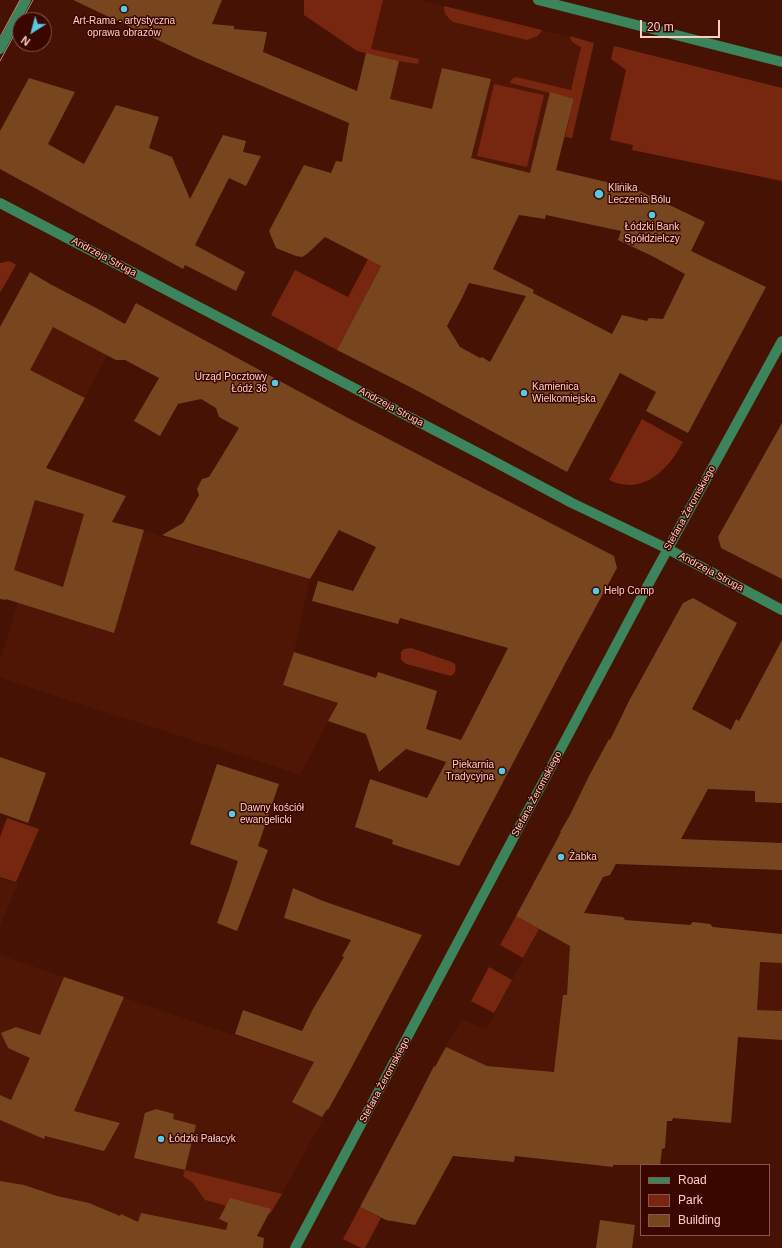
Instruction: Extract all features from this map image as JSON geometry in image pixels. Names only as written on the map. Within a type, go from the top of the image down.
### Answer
[{"type":"street","points":[[0,49],[26,0]]},
{"type":"street","points":[[538,0],[781,62]]},
{"type":"street","name":"Andrzeja Struga","points":[[0,203],[572,503],[668,549],[782,610]]},
{"type":"street","name":"Stefana Żeromskiego","points":[[295,1248],[668,549],[782,341]]},
{"type":"shaded area","points":[[379,0],[419,0],[588,41],[547,202],[342,159]]},
{"type":"shaded area","points":[[49,283],[125,324],[29,498],[310,579],[294,652],[283,685],[338,703],[300,775],[0,678],[0,660],[18,603],[0,597],[0,372]]},
{"type":"shaded area","points":[[0,878],[18,884],[0,926]]},
{"type":"shaded area","points":[[539,929],[782,934],[782,1040],[681,1033],[674,1102],[485,1090],[434,1066],[462,1019],[486,1029]]},
{"type":"shaded area","points":[[0,955],[348,1074],[282,1194],[270,1214],[269,1213],[251,1248],[0,1248]]},
{"type":"green space","points":[[304,0],[383,0],[371,49],[419,59],[418,64],[357,51],[304,15]]},
{"type":"green space","points":[[444,6],[542,30],[538,36],[527,40],[453,22],[446,15]]},
{"type":"green space","points":[[570,36],[594,43],[572,138],[565,137],[574,99],[510,83],[512,79],[516,77],[571,90],[581,47],[572,42]]},
{"type":"green space","points":[[614,46],[782,88],[782,181],[632,150],[633,145],[610,140],[626,70],[611,59]]},
{"type":"green space","points":[[494,84],[544,95],[527,167],[477,156]]},
{"type":"green space","points":[[368,259],[381,266],[337,350],[271,315],[295,270],[348,297]]},
{"type":"green space","points":[[10,261],[16,265],[0,293],[0,263]]},
{"type":"green space","points":[[642,419],[683,442],[670,462],[653,478],[633,485],[621,484],[609,480]]},
{"type":"green space","points":[[411,648],[452,662],[455,664],[455,672],[451,676],[406,664],[401,660],[401,652],[404,649]]},
{"type":"green space","points":[[7,818],[39,829],[16,882],[0,877],[0,837]]},
{"type":"green space","points":[[516,916],[539,929],[523,958],[500,945]]},
{"type":"green space","points":[[489,967],[512,980],[494,1013],[471,1001]]},
{"type":"green space","points":[[185,1170],[282,1194],[263,1224],[224,1205],[205,1200],[193,1183],[183,1176]]},
{"type":"green space","points":[[360,1207],[381,1218],[365,1248],[361,1248],[343,1239]]},
{"type":"building","points":[[73,0],[222,0],[212,24],[234,26],[234,29],[267,32],[263,52],[357,91],[366,53],[399,61],[390,99],[432,109],[442,68],[491,79],[471,158],[530,173],[550,92],[574,99],[556,170],[619,185],[621,182],[705,222],[691,251],[766,287],[688,433],[646,411],[656,392],[620,373],[567,472],[414,389],[337,350],[381,266],[325,237],[307,254],[302,257],[296,256],[276,248],[269,231],[304,165],[331,173],[336,161],[342,162],[349,123],[196,58]],"holes":[[[519,215],[545,219],[546,215],[621,231],[618,240],[685,274],[663,319],[649,318],[647,321],[622,315],[612,334],[533,293],[534,290],[493,269]],[[469,283],[526,296],[490,362],[460,347],[447,326]]]},
{"type":"building","points":[[29,78],[75,92],[48,144],[84,164],[116,105],[159,117],[149,148],[172,157],[190,199],[223,135],[246,141],[243,152],[261,156],[246,186],[229,178],[195,245],[245,272],[236,291],[185,265],[183,269],[0,169],[0,131]]},
{"type":"building","points":[[30,272],[125,324],[136,303],[348,418],[614,556],[617,568],[459,866],[392,844],[393,840],[355,827],[370,779],[427,798],[446,762],[406,749],[379,772],[366,734],[328,721],[338,703],[283,685],[294,652],[376,678],[378,672],[437,691],[426,729],[461,740],[508,648],[400,618],[398,624],[312,601],[318,581],[353,591],[376,547],[339,530],[310,579],[162,535],[183,523],[199,495],[197,489],[202,479],[209,477],[239,428],[219,417],[216,408],[201,399],[178,404],[160,436],[134,421],[159,378],[125,360],[116,360],[53,327],[30,370],[85,398],[46,468],[126,496],[112,522],[144,530],[114,633],[6,599],[0,599],[0,327]],"holes":[[[35,500],[84,514],[63,587],[14,570]]]},
{"type":"building","points":[[782,423],[782,579],[721,548],[718,537]]},
{"type":"building","points":[[693,598],[737,623],[692,709],[731,730],[736,719],[739,721],[782,640],[782,803],[755,802],[755,791],[708,789],[681,839],[782,843],[782,870],[616,864],[610,875],[603,877],[584,913],[623,917],[625,920],[690,925],[693,922],[710,924],[713,927],[782,934],[782,963],[760,962],[757,1010],[782,1011],[782,1040],[738,1037],[731,1123],[673,1118],[672,1121],[667,1121],[665,1148],[662,1149],[660,1164],[613,1165],[613,1167],[515,1156],[514,1162],[453,1156],[415,1225],[386,1220],[360,1207],[434,1066],[435,1067],[446,1047],[487,1066],[554,1072],[563,995],[567,995],[570,946],[516,916],[589,776],[609,739],[610,740],[629,701],[683,603]]},
{"type":"building","points":[[0,757],[46,773],[28,823],[0,813]]},
{"type":"building","points":[[217,764],[279,784],[258,846],[268,850],[237,931],[217,923],[238,861],[190,844]]},
{"type":"building","points":[[293,888],[323,901],[422,935],[348,1074],[328,1110],[327,1109],[322,1117],[292,1102],[314,1062],[235,1034],[243,1010],[302,1031],[313,1009],[344,957],[342,956],[351,940],[284,918]]},
{"type":"building","points":[[64,977],[124,997],[74,1111],[120,1123],[104,1151],[45,1136],[44,1139],[0,1120],[0,1095],[11,1100],[30,1058],[8,1048],[1,1033],[16,1027],[40,1035]]},
{"type":"building","name":"Łódzki Pałacyk","points":[[156,1109],[174,1114],[173,1119],[196,1125],[185,1170],[134,1158],[145,1113]]},
{"type":"building","points":[[0,1181],[24,1185],[57,1196],[89,1203],[120,1216],[121,1214],[138,1222],[141,1213],[226,1230],[228,1223],[219,1219],[230,1198],[271,1209],[257,1236],[264,1238],[263,1248],[0,1248]]},
{"type":"building","points":[[600,1220],[635,1225],[632,1248],[596,1248]]},
{"type":"tram line","points":[[0,37],[20,0]]},
{"type":"tram line","points":[[26,12],[33,0]]},
{"type":"tram line","points":[[0,61],[12,39]]},
{"type":"place","name":"Art-Rama - artystyczna oprawa obrazów","points":[[124,9]]},
{"type":"place","name":"Klinika Leczenia Bólu","points":[[599,194]]},
{"type":"place","name":"Łódzki Bank Spółdzielczy","points":[[652,215]]},
{"type":"place","name":"Urząd Pocztowy Łódź 36","points":[[275,383]]},
{"type":"place","name":"Kamienica Wielkomiejska","points":[[524,393]]},
{"type":"place","name":"Help Comp","points":[[596,591]]},
{"type":"place","name":"Piekarnia Tradycyjna","points":[[502,771]]},
{"type":"place","name":"Dawny kościół ewangelicki","points":[[232,814]]},
{"type":"place","name":"Żabka","points":[[561,857]]},
{"type":"place","name":"Łódzki Pałacyk","points":[[161,1139]]}]
